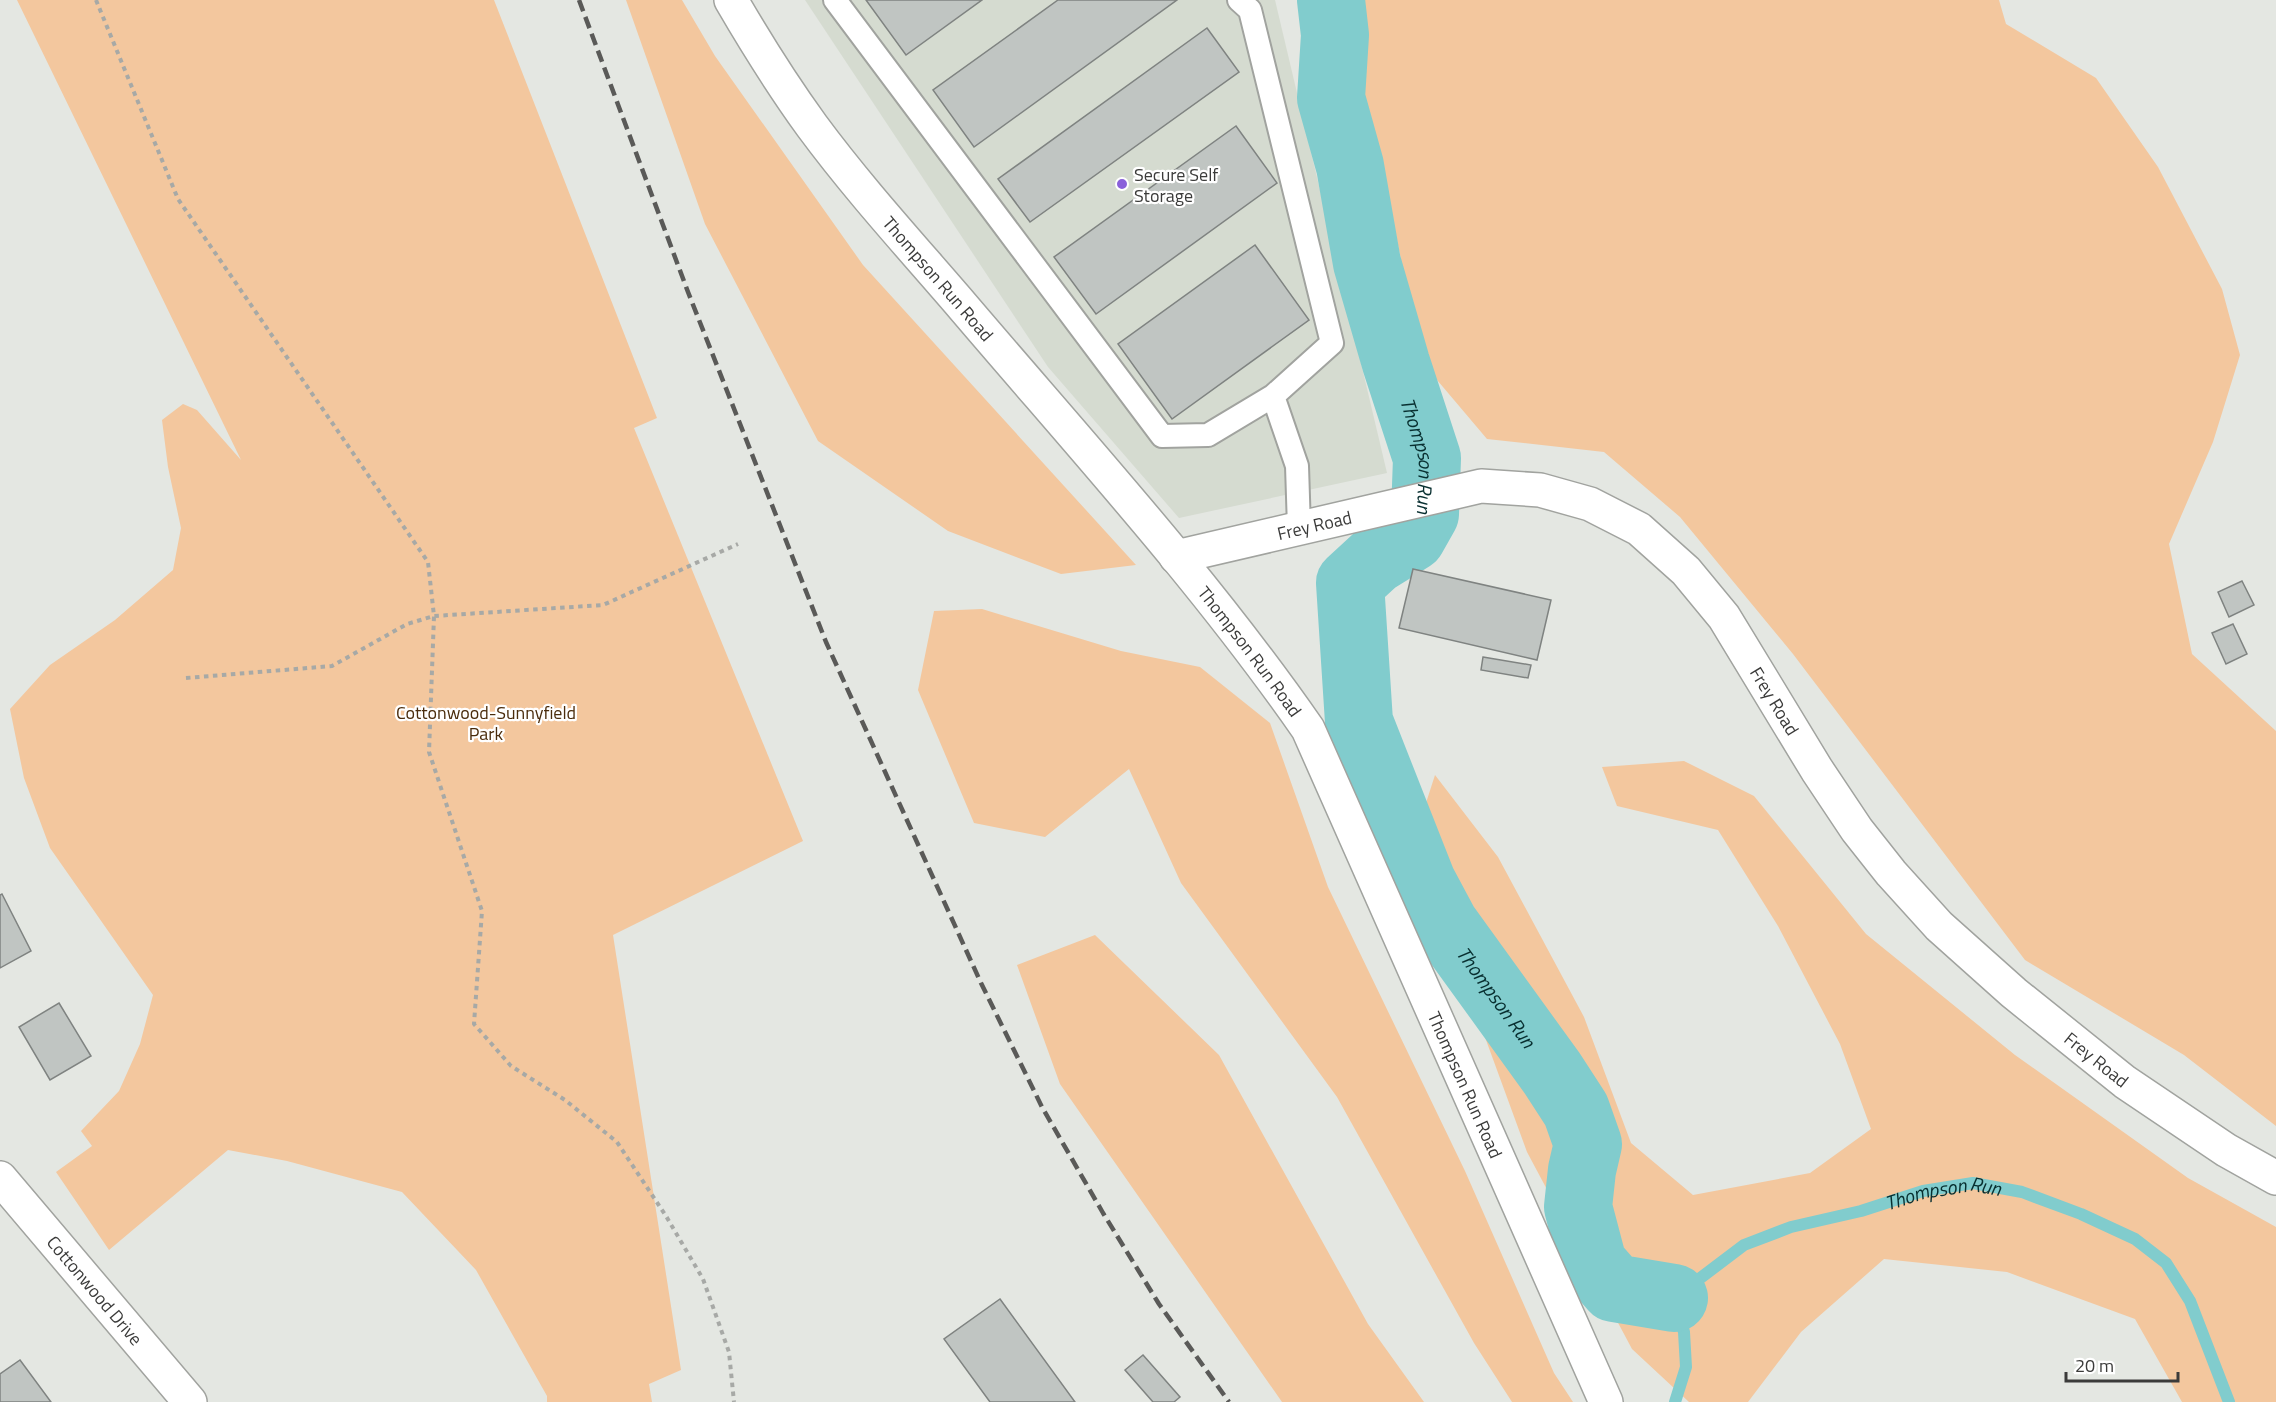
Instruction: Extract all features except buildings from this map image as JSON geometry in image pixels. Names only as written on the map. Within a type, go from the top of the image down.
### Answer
[{"type":"street","name":"Thompson Run Road","points":[[731,0],[752,36],[812,126],[888,220],[1176,557],[1265,667],[1308,729],[1606,1402]]},
{"type":"street","name":"Frey Road","points":[[1176,557],[1481,486],[1540,490],[1590,504],[1640,529],[1686,571],[1725,617],[1817,770],[1857,830],[1891,873],[1939,926],[2014,993],[2125,1082],[2226,1150],[2276,1178]]},
{"type":"street","name":"Cottonwood Drive","points":[[0,1178],[190,1402]]},
{"type":"lane","points":[[835,0],[1161,436],[1208,435],[1273,396],[1332,343],[1250,10],[1239,0]]},
{"type":"lane","points":[[1273,396],[1297,466],[1299,528]]},
{"type":"path","points":[[96,0],[178,198],[428,562],[434,616],[429,752],[482,911],[474,1024],[511,1066],[565,1100],[617,1142],[666,1215],[703,1279],[729,1352],[734,1402]]},
{"type":"path","points":[[186,678],[332,666],[407,624],[434,616],[603,605],[738,544]]},
{"type":"shaded area","name":"Secure Self Storage","points":[[805,0],[1275,0],[1387,473],[1179,518],[1048,367]]},
{"type":"green space","name":"Cottonwood-Sunnyfield Park","points":[[17,0],[494,0],[657,418],[634,428],[803,841],[613,935],[681,1370],[649,1384],[652,1402],[547,1402],[547,1396],[476,1270],[402,1192],[287,1161],[228,1150],[109,1250],[56,1172],[92,1146],[81,1131],[119,1091],[140,1044],[153,995],[50,848],[24,778],[10,709],[50,665],[115,620],[173,570],[181,528],[168,467],[162,420],[183,404],[197,410],[241,460]]},
{"type":"green space","points":[[626,0],[682,0],[715,56],[863,265],[1136,565],[1061,574],[948,531],[818,441],[705,224]]},
{"type":"green space","points":[[1303,0],[1999,0],[2006,24],[2096,78],[2158,167],[2222,289],[2240,355],[2213,442],[2169,544],[2192,654],[2276,731],[2276,1126],[2184,1055],[2025,960],[1793,654],[1680,517],[1604,452],[1487,439],[1421,361],[1381,159]]},
{"type":"green space","points":[[982,609],[1121,651],[1200,667],[1270,723],[1328,887],[1465,1171],[1554,1373],[1573,1402],[1512,1402],[1474,1343],[1337,1097],[1181,883],[1129,769],[1045,837],[974,823],[918,690],[934,611]]},
{"type":"green space","points":[[1684,761],[1754,796],[1866,934],[2015,1055],[2188,1178],[2276,1227],[2276,1402],[2182,1402],[2135,1319],[2007,1272],[1884,1259],[1801,1332],[1748,1402],[1689,1402],[1632,1349],[1527,1152],[1486,1040],[1425,806],[1435,775],[1498,857],[1584,1017],[1631,1143],[1693,1195],[1810,1173],[1871,1129],[1840,1044],[1778,926],[1718,830],[1617,806],[1602,767]]},
{"type":"green space","points":[[1095,935],[1219,1055],[1368,1324],[1424,1402],[1282,1402],[1060,1084],[1017,965]]},
{"type":"waterway","name":"Thompson Run","points":[[1331,0],[1335,35],[1331,98],[1350,166],[1367,263],[1427,458],[1425,514],[1412,537],[1375,560],[1350,583],[1359,722],[1422,882],[1445,925],[1576,1110],[1588,1144],[1582,1170],[1578,1207],[1593,1264],[1614,1288],[1674,1298]]},
{"type":"waterway","name":"Thompson Run","points":[[1675,1402],[1686,1367],[1684,1332],[1674,1298],[1744,1245],[1791,1227],[1861,1211],[1923,1191],[1973,1183],[2022,1192],[2081,1214],[2135,1239],[2166,1263],[2190,1301],[2229,1402]]},
{"type":"railway","points":[[579,0],[688,292],[826,642],[981,983],[1042,1107],[1103,1213],[1159,1304],[1229,1402]]},
{"type":"place","name":"Secure Self Storage","points":[[1122,184]]}]
